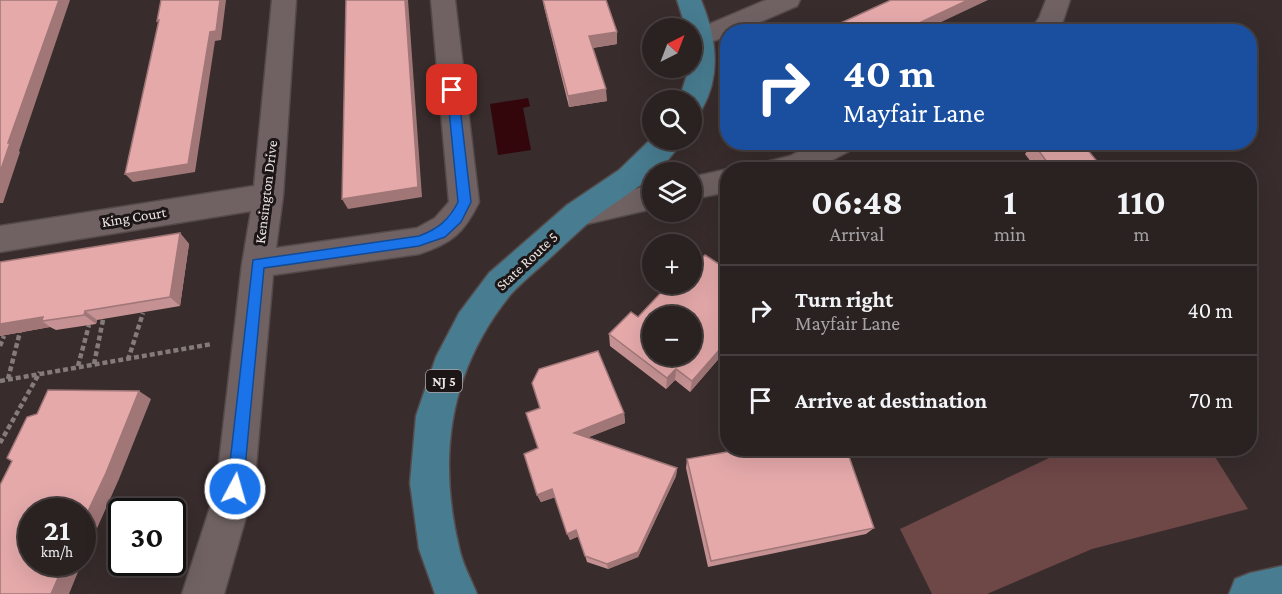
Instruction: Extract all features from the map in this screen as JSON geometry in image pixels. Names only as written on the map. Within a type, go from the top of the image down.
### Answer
[{"type":"main road","points":[[689,0],[695,18]]},
{"type":"main road","name":"State Route 5","points":[[456,594],[439,549],[429,483],[434,416],[448,368],[471,323],[501,283],[578,214],[629,178],[659,150]]},
{"type":"main road","points":[[1250,594],[1282,587]]},
{"type":"street","name":"Kensington Drive","points":[[203,594],[235,489],[258,264],[268,196],[284,0]]},
{"type":"street","points":[[258,264],[419,241],[440,233],[456,219],[464,202],[443,0]]},
{"type":"street","points":[[732,24],[788,0]]},
{"type":"street","points":[[1048,24],[1058,0]]},
{"type":"street","points":[[702,37],[720,29]]},
{"type":"street","points":[[803,162],[827,150]]},
{"type":"street","points":[[702,186],[720,182]]},
{"type":"street","name":"King Court","points":[[0,238],[268,196]]},
{"type":"street","points":[[578,214],[642,199]]},
{"type":"path","points":[[128,360],[143,313]]},
{"type":"path","points":[[94,364],[104,314]]},
{"type":"path","points":[[78,366],[89,325]]},
{"type":"path","points":[[8,379],[21,327]]},
{"type":"path","points":[[0,346],[4,336]]},
{"type":"path","points":[[0,381],[40,372],[128,360],[250,337]]},
{"type":"path","points":[[0,443],[40,372]]},
{"type":"shaded area","points":[[528,98],[530,106],[523,108],[531,150],[498,155],[490,104]]},
{"type":"shaded area","points":[[1053,456],[1214,456],[1248,509],[1092,549],[987,594],[932,594],[900,529]]},
{"type":"building","points":[[0,0],[59,0],[8,143],[10,143],[0,172]]},
{"type":"building","points":[[161,0],[220,0],[216,31],[210,32],[188,164],[125,174],[159,20],[157,21]]},
{"type":"building","points":[[346,0],[405,0],[418,187],[342,199]]},
{"type":"building","points":[[543,0],[606,0],[617,32],[589,36],[606,89],[568,96]]},
{"type":"building","points":[[891,0],[968,0],[917,24],[838,24]]},
{"type":"building","points":[[1038,150],[1088,150],[1098,162],[1047,162]]},
{"type":"building","points":[[180,233],[170,297],[85,311],[84,315],[42,321],[43,317],[0,324],[0,262]]},
{"type":"building","points":[[705,255],[720,265],[720,349],[692,381],[676,369],[667,378],[651,366],[702,366],[702,306],[648,306],[660,294],[702,294],[702,258]]},
{"type":"building","points":[[631,312],[638,317],[642,313],[642,359],[609,334]]},
{"type":"building","points":[[598,351],[624,413],[574,433],[677,468],[638,552],[607,564],[585,556],[576,530],[567,534],[552,489],[537,495],[524,454],[538,448],[526,413],[540,408],[532,383],[539,369]]},
{"type":"building","points":[[48,390],[139,391],[94,498],[18,498],[18,576],[59,576],[51,594],[0,594],[0,485],[12,461],[7,458],[27,417],[37,414]]},
{"type":"building","points":[[720,453],[720,456],[849,456],[874,528],[711,561],[687,459]]},
{"type":"route","points":[[235,489],[258,264],[419,241],[440,233],[456,219],[464,202],[452,90]]}]
